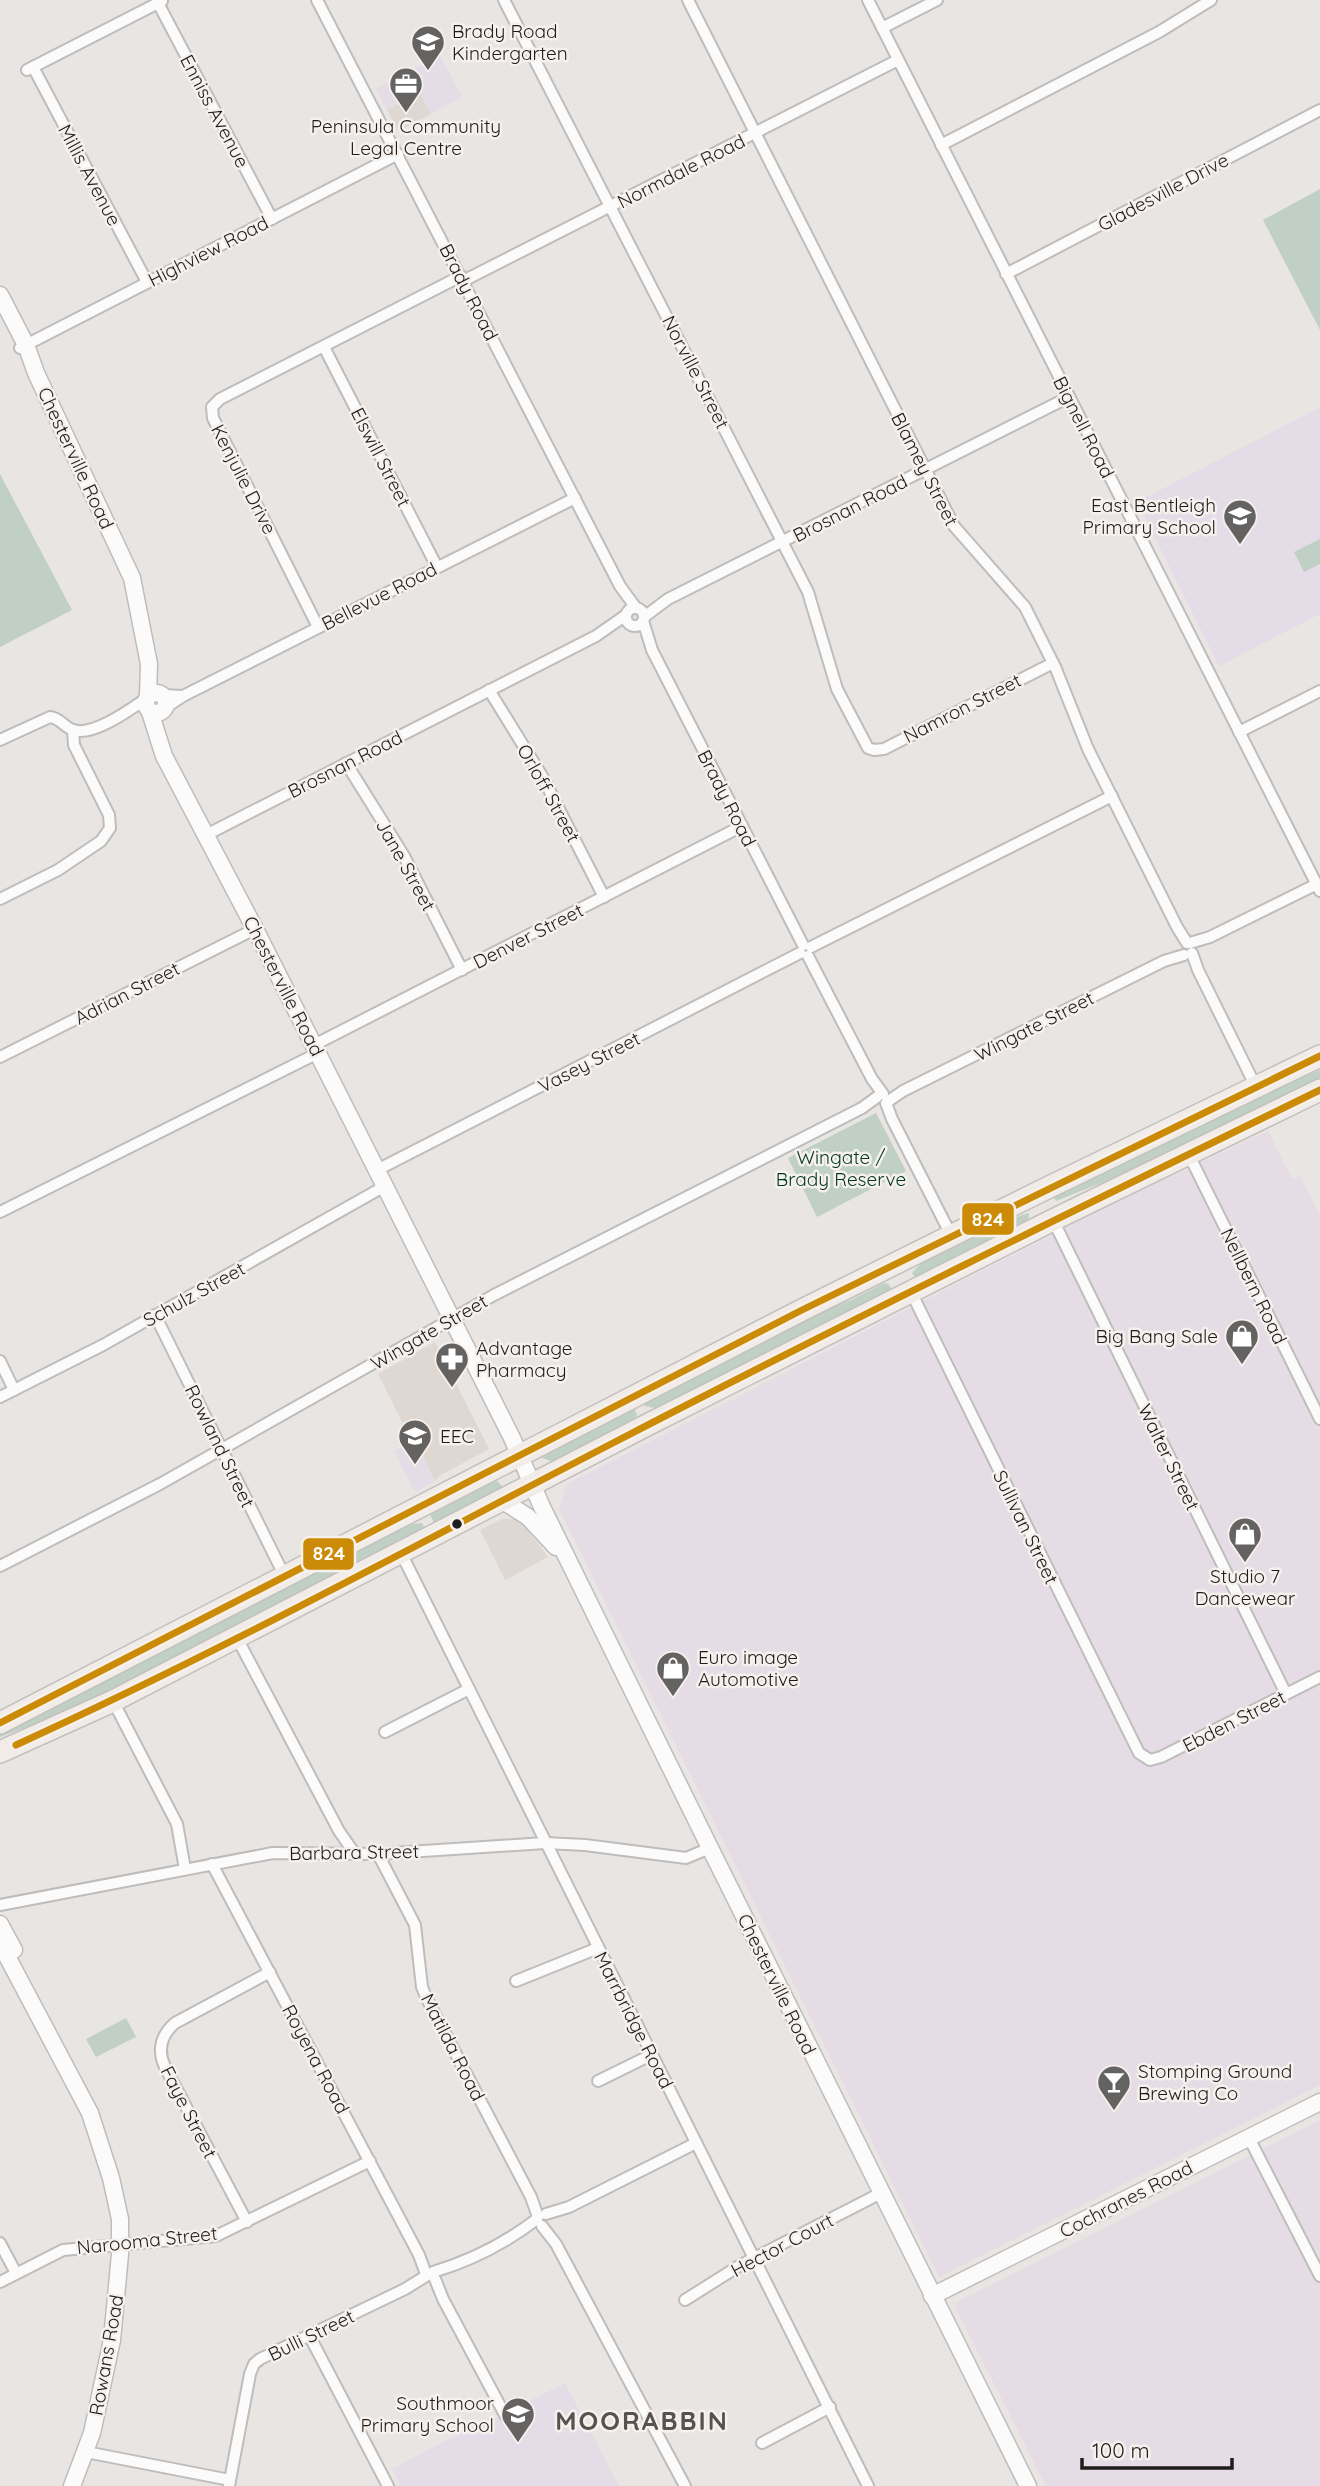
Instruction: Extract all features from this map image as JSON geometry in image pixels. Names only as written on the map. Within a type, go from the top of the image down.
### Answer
[{"type":"highway","points":[[3,1721],[896,1262],[1320,1056]]},
{"type":"highway","points":[[0,1752],[113,1702],[649,1424],[1053,1220],[1320,1090]]},
{"type":"highway","points":[[1039,1192],[1053,1220]]},
{"type":"highway","points":[[896,1262],[911,1292]]},
{"type":"highway","points":[[634,1395],[649,1424]]},
{"type":"highway","points":[[421,1506],[436,1535]]},
{"type":"street","name":"Brady Road","points":[[317,0],[951,1235]]},
{"type":"street","name":"Norville Street","points":[[504,0],[612,206],[813,603],[837,689],[862,739],[871,750]]},
{"type":"street","name":"Blamey Street","points":[[688,0],[958,533],[1025,607],[1053,663],[1087,749],[1256,1087]]},
{"type":"street","name":"Bignell Road","points":[[868,0],[1318,888]]},
{"type":"street","points":[[882,28],[937,0]]},
{"type":"street","points":[[941,145],[1159,32],[1211,0]]},
{"type":"street","name":"Millis Avenue","points":[[146,282],[30,68],[161,1]]},
{"type":"street","name":"Enniss Avenue","points":[[161,1],[272,219]]},
{"type":"street","name":"Normdale Road","points":[[324,347],[612,206],[898,60]]},
{"type":"street","name":"Gladesville Drive","points":[[1006,274],[1320,110]]},
{"type":"street","name":"Highview Road","points":[[22,346],[398,154]]},
{"type":"street","name":"Chesterville Road","points":[[0,295],[132,578],[156,703],[172,767],[452,1319],[567,1559],[1026,2485]]},
{"type":"street","name":"Chesterville Road","points":[[0,313],[22,346]]},
{"type":"street","name":"Elswill Street","points":[[324,347],[437,567]]},
{"type":"street","name":"Kenjulie Drive","points":[[318,626],[212,418],[211,410],[220,399],[324,347]]},
{"type":"street","name":"Brosnan Road","points":[[206,835],[1069,397]]},
{"type":"street","name":"Bellevue Road","points":[[156,703],[183,696],[575,498]]},
{"type":"street","name":"Namron Street","points":[[871,750],[884,749],[1053,663]]},
{"type":"street","name":"Orloff Street","points":[[489,690],[548,787],[604,897]]},
{"type":"street","points":[[1239,732],[1320,691]]},
{"type":"street","points":[[0,740],[50,717],[59,719],[73,730],[87,731],[130,710],[156,703]]},
{"type":"street","points":[[0,899],[58,870],[101,841],[108,833],[111,824],[107,810],[74,746],[73,730]]},
{"type":"street","name":"Jane Street","points":[[346,763],[404,856],[462,970]]},
{"type":"street","name":"Vasey Street","points":[[377,1170],[1111,796]]},
{"type":"street","name":"Denver Street","points":[[0,1212],[742,826]]},
{"type":"street","points":[[1309,870],[1320,864]]},
{"type":"street","name":"Wingate Street","points":[[0,1566],[144,1492],[452,1319],[862,1108],[903,1091],[1210,937],[1318,888]]},
{"type":"street","name":"Adrian Street","points":[[0,1056],[255,929]]},
{"type":"street","name":"Nellbern Road","points":[[1188,1153],[1320,1419]]},
{"type":"street","name":"Schulz Street","points":[[0,1397],[155,1315],[385,1186]]},
{"type":"street","name":"Walter Street","points":[[1053,1220],[1286,1694]]},
{"type":"street","name":"Sullivan Street","points":[[911,1292],[1136,1748],[1146,1759]]},
{"type":"street","name":"Rowland Street","points":[[155,1315],[285,1577]]},
{"type":"street","points":[[0,1361],[14,1390]]},
{"type":"street","points":[[503,1501],[528,1517],[567,1559]]},
{"type":"street","name":"Marrbridge Road","points":[[401,1553],[869,2486]]},
{"type":"street","points":[[237,1638],[340,1831],[355,1854]]},
{"type":"street","name":"Ebden Street","points":[[1146,1759],[1161,1757],[1320,1677]]},
{"type":"street","points":[[385,1732],[469,1689]]},
{"type":"street","points":[[113,1702],[177,1824],[185,1868]]},
{"type":"street","points":[[318,1853],[341,1842],[340,1831]]},
{"type":"street","name":"Barbara Street","points":[[0,1905],[273,1853],[378,1854],[545,1843],[597,1846],[686,1858],[710,1849]]},
{"type":"street","name":"Matilda Road","points":[[378,1854],[415,1925],[422,1986],[426,1997],[685,2486]]},
{"type":"street","name":"Royena Road","points":[[212,1864],[505,2415]]},
{"type":"street","name":"Rowans Road","points":[[0,1924],[90,2113],[111,2179],[120,2219],[121,2244],[112,2340],[86,2452],[72,2486]]},
{"type":"street","name":"Rowans Road","points":[[0,1943],[44,2017]]},
{"type":"street","points":[[516,1981],[598,1948]]},
{"type":"street","name":"Faye Street","points":[[247,2222],[164,2067],[161,2049],[163,2036],[175,2023],[270,1972]]},
{"type":"street","points":[[598,2081],[651,2055]]},
{"type":"street","name":"Cochranes Road","points":[[932,2296],[1320,2102]]},
{"type":"street","points":[[1249,2138],[1320,2276]]},
{"type":"street","name":"Bulli Street","points":[[230,2483],[254,2364],[696,2143]]},
{"type":"street","name":"Narooma Street","points":[[0,2282],[63,2250],[216,2236],[370,2161]]},
{"type":"street","name":"Hector Court","points":[[685,2300],[755,2258],[881,2193]]},
{"type":"street","points":[[0,2243],[16,2273]]},
{"type":"street","points":[[309,2335],[388,2486]]},
{"type":"street","points":[[762,2443],[830,2407]]},
{"type":"street","points":[[86,2452],[230,2483]]},
{"type":"shaded area","name":"Brady Road Kindergarten","points":[[440,55],[462,97],[431,114],[420,93],[387,110],[376,89]]},
{"type":"shaded area","points":[[420,93],[431,114],[398,131],[387,110]]},
{"type":"shaded area","name":"East Bentleigh Primary School","points":[[1320,407],[1320,614],[1219,666],[1137,502]]},
{"type":"shaded area","points":[[1268,1131],[1292,1179],[1300,1176],[1320,1216],[1320,2085],[939,2277],[559,1509],[567,1484],[1107,1207]]},
{"type":"shaded area","points":[[435,1342],[489,1449],[439,1476],[435,1481],[378,1374]]},
{"type":"shaded area","name":"EEC","points":[[416,1441],[435,1481],[415,1492],[394,1451]]},
{"type":"shaded area","points":[[502,1519],[514,1519],[523,1524],[548,1557],[505,1580],[480,1530]]},
{"type":"shaded area","points":[[1320,2120],[1320,2486],[1046,2486],[955,2307],[957,2302]]},
{"type":"shaded area","name":"Southmoor Primary School","points":[[565,2383],[619,2486],[401,2486],[392,2469],[492,2416],[495,2418]]},
{"type":"green space","points":[[1320,189],[1320,330],[1263,220]]},
{"type":"green space","points":[[0,474],[72,610],[0,647]]},
{"type":"green space","points":[[1320,539],[1320,564],[1304,572],[1294,552]]},
{"type":"green space","points":[[1320,1070],[1320,1081],[1136,1169],[1056,1201],[1053,1196],[1219,1111]]},
{"type":"green space","name":"Wingate / Brady Reserve","points":[[876,1113],[906,1171],[817,1217],[788,1158]]},
{"type":"green space","points":[[1029,1213],[1029,1218],[1015,1230],[919,1277],[912,1273],[920,1264],[949,1246],[984,1229]]},
{"type":"green space","points":[[884,1283],[892,1289],[883,1297],[717,1383],[655,1408],[644,1406],[650,1396],[794,1322],[851,1300]]},
{"type":"green space","points":[[632,1406],[636,1417],[554,1462],[542,1458],[567,1442]]},
{"type":"green space","points":[[496,1480],[504,1488],[436,1527],[430,1515]]},
{"type":"green space","points":[[422,1523],[424,1527],[421,1532],[55,1720],[0,1737],[0,1731],[349,1551],[413,1524]]},
{"type":"green space","points":[[126,2018],[136,2037],[96,2057],[86,2039]]},
{"type":"transit line","name":"824","points":[[0,1723],[802,1310],[1320,1056]]},
{"type":"transit line","name":"824","points":[[16,1745],[241,1636],[788,1354],[1320,1090]]},
{"type":"place","name":"Brady Road Kindergarten","points":[[428,72]]},
{"type":"place","name":"Peninsula Community Legal Centre","points":[[406,114]]},
{"type":"place","name":"East Bentleigh Primary School","points":[[1240,546]]},
{"type":"place","name":"Big Bang Sale","points":[[1242,1366]]},
{"type":"place","name":"Advantage Pharmacy","points":[[452,1389]]},
{"type":"place","name":"EEC","points":[[415,1466]]},
{"type":"place","name":"Studio 7 Dancewear","points":[[1245,1564]]},
{"type":"place","name":"Euro image Automotive","points":[[673,1698]]},
{"type":"place","name":"Stomping Ground Brewing Co","points":[[1114,2112]]},
{"type":"place","name":"Southmoor Primary School","points":[[518,2444]]},
{"type":"district","name":"MOORABBIN","points":[[642,2420]]}]
